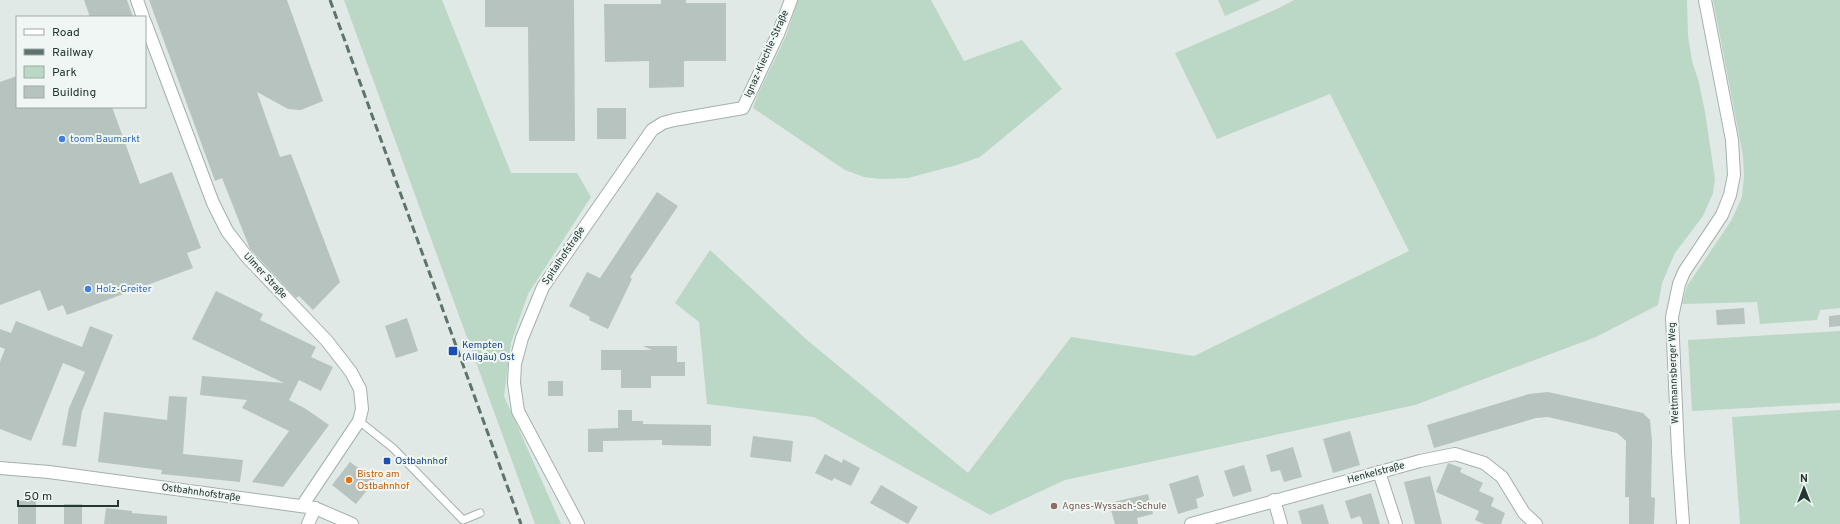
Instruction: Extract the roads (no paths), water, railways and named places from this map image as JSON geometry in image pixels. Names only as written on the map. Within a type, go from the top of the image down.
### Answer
[{"type":"street","points":[[137,0],[143,16]]},
{"type":"street","name":"Ignaz-Kiechle-Straße","points":[[743,108],[778,34],[791,0]]},
{"type":"street","name":"Wettmannsberger Weg","points":[[1683,524],[1672,317],[1679,284],[1684,272],[1722,215],[1730,195],[1734,175],[1731,133],[1705,0]]},
{"type":"street","name":"Ulmer Straße","points":[[146,25],[213,203],[227,231],[247,257],[327,341],[351,372],[360,389],[362,409],[359,421],[302,506]]},
{"type":"street","name":"Spitalhofstraße","points":[[578,524],[518,411],[514,383],[514,364],[522,338],[543,287],[652,130],[663,123],[674,120],[743,108]]},
{"type":"street","name":"Henkelstraße","points":[[1191,524],[1420,461],[1454,454],[1484,463],[1502,477],[1524,512],[1536,524]]},
{"type":"street","name":"Ostbahnhofstraße","points":[[0,468],[49,472],[315,508],[352,524]]},
{"type":"street","points":[[1379,472],[1396,524]]},
{"type":"street","points":[[1274,500],[1280,524]]},
{"type":"street","points":[[308,524],[315,508]]},
{"type":"lane","points":[[359,421],[393,448],[463,520],[480,513]]},
{"type":"railway","points":[[330,0],[521,524]]},
{"type":"place","name":"toom Baumarkt","points":[[62,139]]},
{"type":"place","name":"Holz-Greiter","points":[[88,289]]},
{"type":"place","name":"Kempten (Allgäu) Ost","points":[[453,351]]},
{"type":"place","name":"Ostbahnhof","points":[[387,461]]},
{"type":"place","name":"Bistro am Ostbahnhof","points":[[349,480]]},
{"type":"place","name":"Agnes-Wyssach-Schule","points":[[1054,506]]}]
